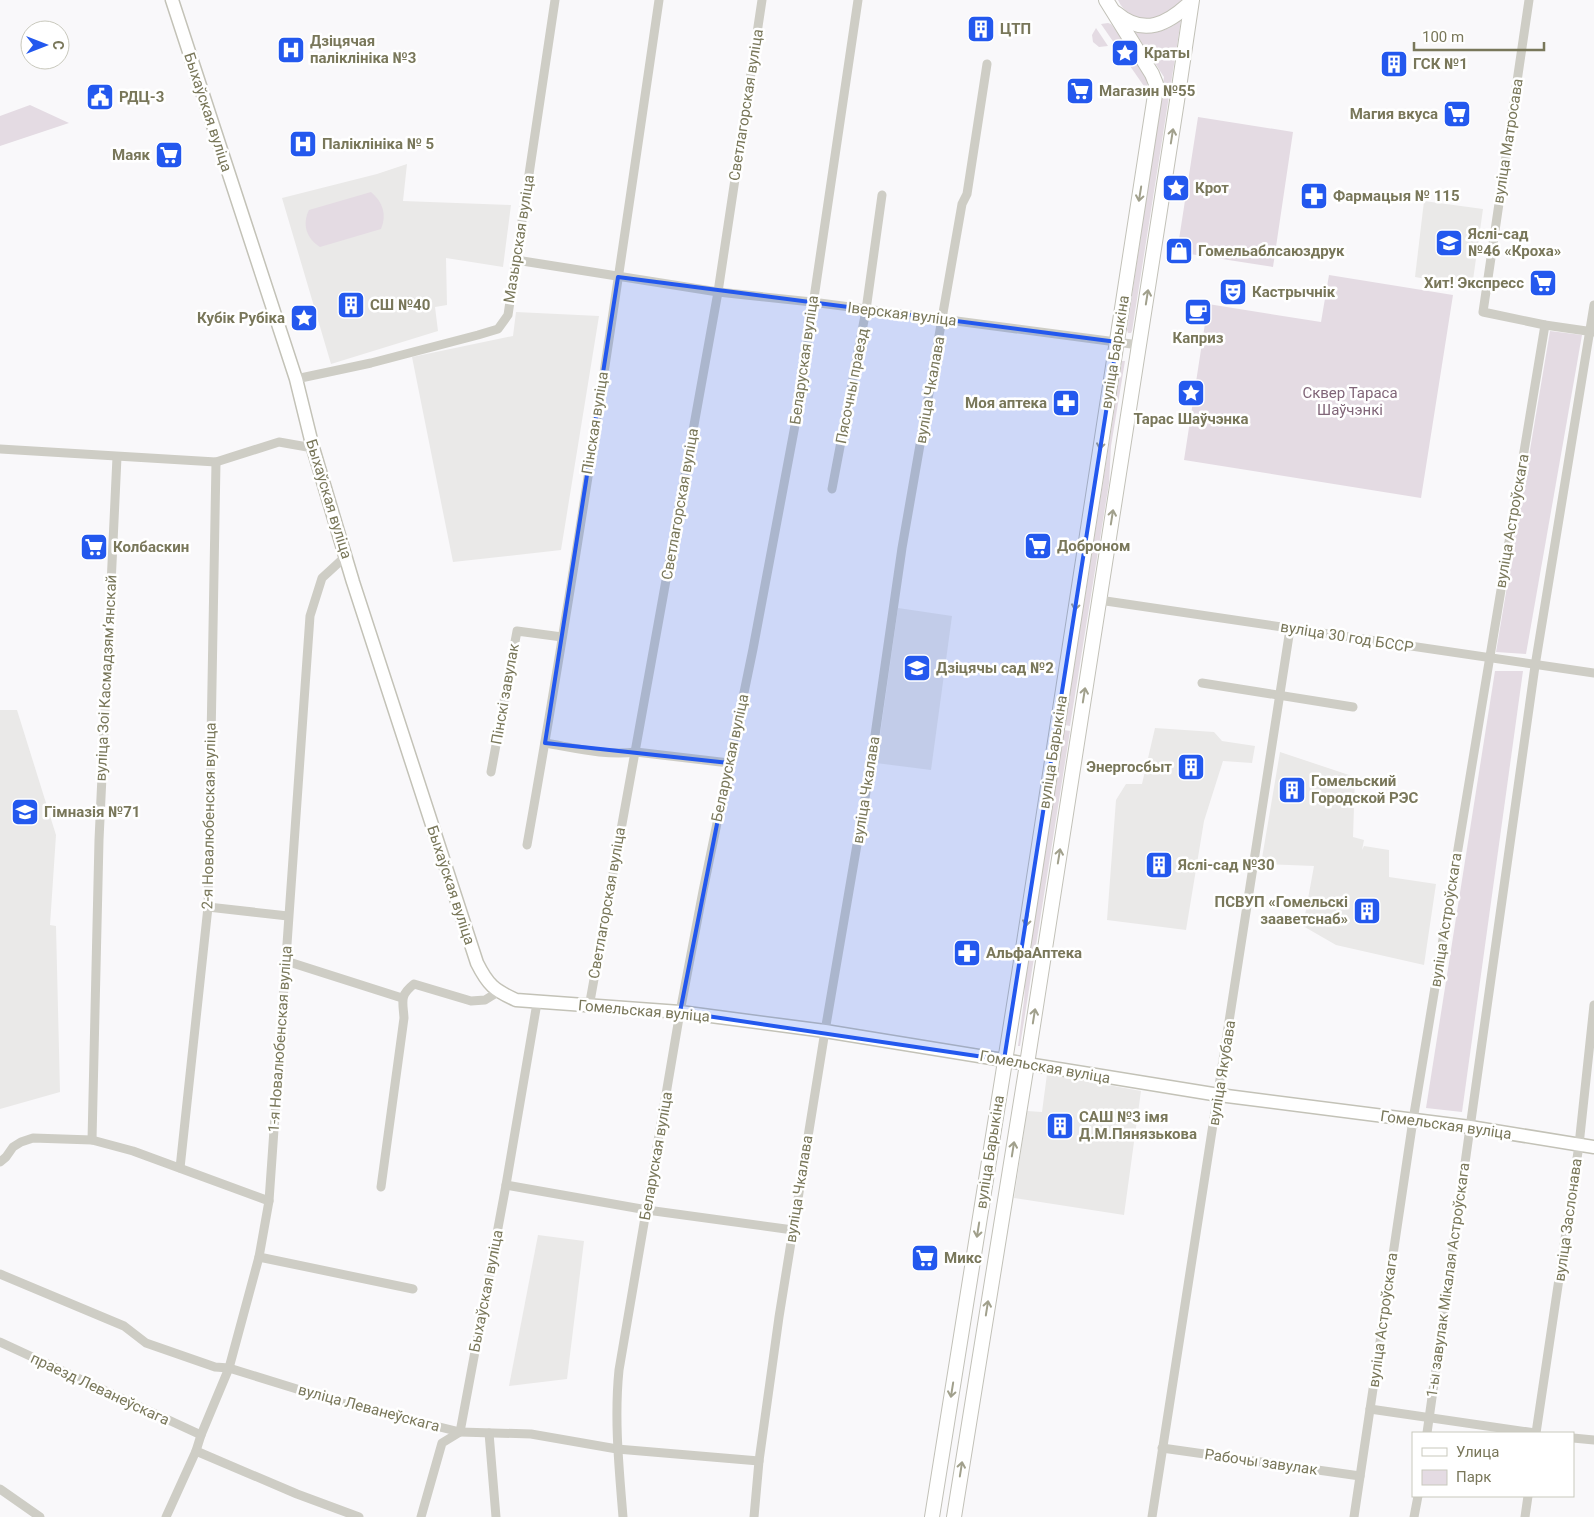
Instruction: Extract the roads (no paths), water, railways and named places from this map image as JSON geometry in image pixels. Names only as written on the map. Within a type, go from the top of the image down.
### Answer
[{"type":"main road","name":"Быхаўская вуліца","points":[[172,0],[296,379],[312,448],[477,963],[486,980],[498,991]]},
{"type":"main road","points":[[1109,5],[1122,19],[1144,26],[1157,25],[1180,13],[1192,1]]},
{"type":"main road","name":"вуліца Барыкіна","points":[[954,1517],[1027,1064],[1192,1]]},
{"type":"main road","name":"вуліца Барыкіна","points":[[932,1517],[1156,84],[1148,66],[1109,5]]},
{"type":"main road","name":"Гомельская вуліца","points":[[498,991],[516,1000],[537,1003],[680,1012],[825,1031],[1218,1095],[1470,1127],[1594,1147]]},
{"type":"street","name":"Мазырская вуліца","points":[[296,379],[371,362],[498,329],[508,315],[555,0]]},
{"type":"street","name":"Пінская вуліца","points":[[527,845],[562,637],[659,0]]},
{"type":"street","name":"Светлагорская вуліца","points":[[589,1007],[718,292],[762,0]]},
{"type":"street","name":"Беларуская вуліца","points":[[623,1517],[617,1449],[616,1396],[619,1370],[680,1012],[796,420],[858,0]]},
{"type":"street","name":"вуліца Матросава","points":[[1529,0],[1482,312],[1545,325]]},
{"type":"street","name":"вуліца Чкалава","points":[[754,1517],[759,1461],[779,1317],[871,763],[902,548],[962,204],[967,194],[986,64]]},
{"type":"street","name":"Пясочны праезд","points":[[832,489],[866,310],[882,195]]},
{"type":"street","name":"Іверская вуліца","points":[[516,260],[718,292],[963,321],[1139,345]]},
{"type":"street","points":[[1470,1127],[1534,666],[1592,332],[1594,305]]},
{"type":"street","points":[[1545,325],[1592,332]]},
{"type":"street","name":"вуліца Астроўскага","points":[[1354,1517],[1413,1120],[1488,659],[1545,325]]},
{"type":"street","points":[[0,449],[216,462],[280,442],[312,448]]},
{"type":"street","name":"вуліца Зоі Касмадзямʼянскай","points":[[92,1140],[99,840],[117,457]]},
{"type":"street","name":"2-я Новалюбенская вуліца","points":[[180,1168],[208,907],[216,462]]},
{"type":"street","name":"1-я Новалюбенская вуліца","points":[[166,1517],[196,1451],[229,1368],[259,1257],[269,1201],[310,616],[322,578],[346,556]]},
{"type":"street","name":"вуліца 30 год БССР","points":[[1099,600],[1534,666],[1594,673]]},
{"type":"street","name":"вуліца Якубава","points":[[1152,1517],[1290,629]]},
{"type":"street","name":"Пінскі завулак","points":[[491,772],[517,631],[562,637]]},
{"type":"street","points":[[1202,683],[1353,707]]},
{"type":"street","points":[[545,743],[623,754],[636,752],[730,763]]},
{"type":"street","points":[[208,907],[288,916]]},
{"type":"street","points":[[286,961],[402,998]]},
{"type":"street","points":[[381,1187],[404,1018],[402,998],[406,990],[414,984],[470,1001],[485,1000],[498,991]]},
{"type":"street","name":"Быхаўская вуліца","points":[[460,1432],[506,1185],[537,1003]]},
{"type":"street","name":"вуліца Заслонава","points":[[1536,1432],[1578,1145],[1594,1005]]},
{"type":"street","name":"1-ы завулак Мікалая Астроўскага","points":[[1427,1432],[1470,1127]]},
{"type":"street","points":[[0,1162],[13,1147],[33,1138],[92,1140],[133,1151],[269,1201]]},
{"type":"street","points":[[506,1185],[647,1210],[793,1230]]},
{"type":"street","points":[[259,1257],[414,1288]]},
{"type":"street","name":"вуліца Леванеўскага","points":[[0,1274],[124,1326],[146,1343],[215,1367],[229,1368],[342,1402],[460,1432],[532,1434],[617,1449],[759,1461]]},
{"type":"street","name":"праезд Леванеўскага","points":[[0,1342],[201,1435]]},
{"type":"street","points":[[1370,1409],[1529,1432]]},
{"type":"street","points":[[421,1517],[442,1443],[460,1432]]},
{"type":"street","points":[[489,1433],[496,1517]]},
{"type":"street","points":[[1574,1438],[1594,1440]]},
{"type":"street","name":"Рабочы завулак","points":[[1162,1448],[1360,1476]]},
{"type":"street","points":[[196,1451],[297,1494],[359,1517]]},
{"type":"street","points":[[0,1489],[40,1517]]},
{"type":"street","points":[[1414,1517],[1418,1497]]},
{"type":"street","points":[[1525,1517],[1528,1497]]},
{"type":"place","name":"ЦТП","points":[[981,29]]},
{"type":"place","name":"Дзіцячая паліклініка №3","points":[[291,50]]},
{"type":"place","name":"Краты","points":[[1125,53]]},
{"type":"place","name":"ГСК №1","points":[[1394,64]]},
{"type":"place","name":"Магазин №55","points":[[1080,91]]},
{"type":"place","name":"РДЦ-3","points":[[100,97]]},
{"type":"place","name":"Магия вкуса","points":[[1457,114]]},
{"type":"place","name":"Паліклініка № 5","points":[[303,144]]},
{"type":"place","name":"Маяк","points":[[169,155]]},
{"type":"place","name":"Крот","points":[[1176,188]]},
{"type":"place","name":"Фармацыя № 115","points":[[1314,196]]},
{"type":"place","name":"Яслі-сад №46 «Кроха»","points":[[1449,243]]},
{"type":"place","name":"Гомельаблсаюздрук","points":[[1179,251]]},
{"type":"place","name":"Хит! Экспресс","points":[[1543,283]]},
{"type":"place","name":"Кастрычнік","points":[[1233,292]]},
{"type":"place","name":"СШ №40","points":[[351,305]]},
{"type":"place","name":"Каприз","points":[[1198,312]]},
{"type":"place","name":"Кубік Рубіка","points":[[304,318]]},
{"type":"place","name":"Тарас Шаўчэнка","points":[[1191,393]]},
{"type":"place","name":"Моя аптека","points":[[1066,403]]},
{"type":"place","name":"Доброном","points":[[1038,546]]},
{"type":"place","name":"Колбаскин","points":[[94,547]]},
{"type":"place","name":"Дзіцячы сад №2","points":[[917,668]]},
{"type":"place","name":"Энергосбыт","points":[[1191,767]]},
{"type":"place","name":"Гомельский Городской РЭС","points":[[1292,790]]},
{"type":"place","name":"Гімназія №71","points":[[25,812]]},
{"type":"place","name":"Яслі-сад №30","points":[[1159,865]]},
{"type":"place","name":"ПСВУП «Гомельскі зааветснаб»","points":[[1367,911]]},
{"type":"place","name":"АльфаАптека","points":[[967,953]]},
{"type":"place","name":"САШ №3 імя Д.М.Пянязькова","points":[[1060,1126]]},
{"type":"place","name":"Микс","points":[[925,1258]]},
{"type":"park label","name":"Сквер Тараса Шаўчэнкі","points":[[1350,402]]}]
